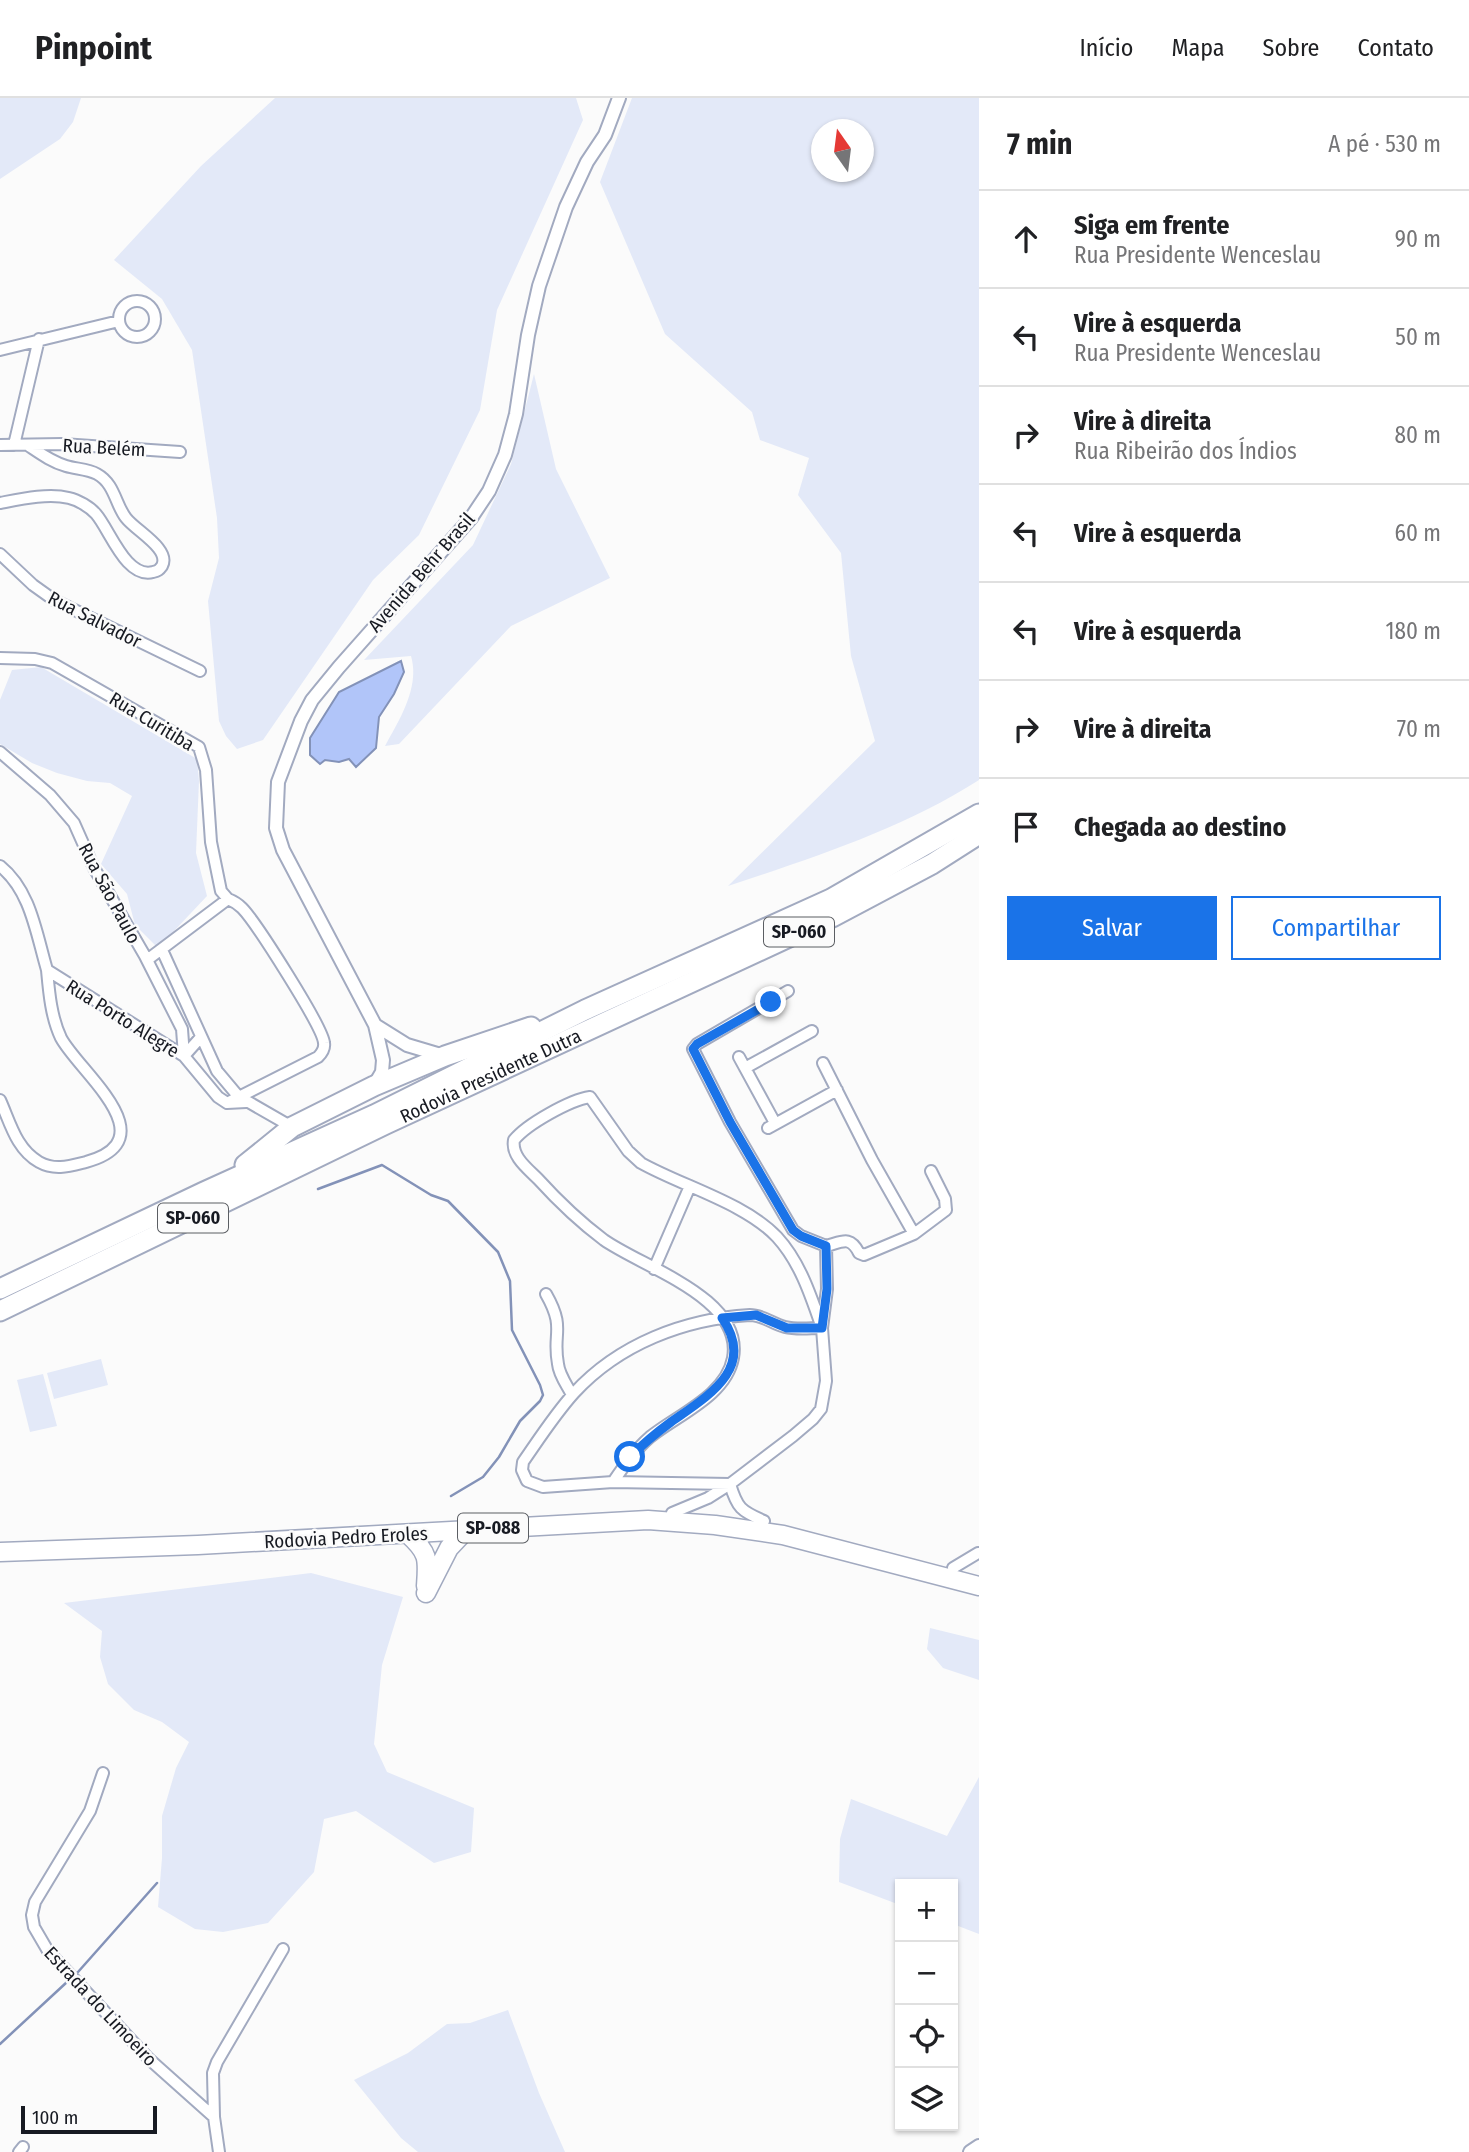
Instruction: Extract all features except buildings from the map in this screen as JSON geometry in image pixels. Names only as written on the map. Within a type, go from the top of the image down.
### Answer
[{"type":"highway","name":"Rodovia Presidente Dutra","points":[[0,1289],[374,1115],[585,1010],[831,899],[979,814]]},
{"type":"highway","name":"Rodovia Presidente Dutra","points":[[0,1311],[386,1124],[832,917],[932,864],[979,834]]},
{"type":"highway","points":[[210,1191],[292,1128],[374,1086],[445,1056],[585,1010]]},
{"type":"highway","name":"Rodovia Pedro Eroles","points":[[0,1545],[647,1511],[764,1521],[830,1534],[979,1574]]},
{"type":"highway","name":"Rodovia Pedro Eroles","points":[[0,1552],[198,1545],[648,1520],[755,1530],[809,1541],[979,1586]]},
{"type":"highway","points":[[408,1534],[425,1553],[428,1562],[426,1593],[449,1548],[466,1530]]},
{"type":"street","name":"Avenida Behr Brasil","points":[[374,1086],[382,1072],[383,1060],[374,1025],[284,850],[276,828],[278,782],[301,721],[312,700],[471,518],[489,491],[505,456],[516,414],[528,335],[539,286],[574,190],[587,162],[605,135],[619,98]]},
{"type":"street","points":[[0,350],[119,321]]},
{"type":"street","points":[[14,445],[39,339]]},
{"type":"street","name":"Rua Belém","points":[[29,446],[62,444],[180,452]]},
{"type":"street","points":[[0,445],[29,446],[55,462],[97,475],[108,483],[127,520],[160,549],[164,558],[163,565],[158,571],[151,573],[138,568],[118,551],[97,515],[70,498],[39,497],[0,503]]},
{"type":"street","name":"Rua Salvador","points":[[0,554],[54,600],[200,671]]},
{"type":"street","name":"Rua Curitiba","points":[[0,659],[35,659],[52,663],[146,718],[193,741],[199,747],[206,770],[211,842],[221,891],[228,899]]},
{"type":"street","name":"Rua São Paulo","points":[[0,752],[50,794],[74,823],[94,868],[147,960],[182,1029],[184,1056]]},
{"type":"street","name":"Rua Porto Alegre","points":[[0,866],[26,897],[47,970],[184,1056],[218,1097],[227,1103],[242,1099]]},
{"type":"street","points":[[147,960],[228,899],[241,906],[257,927],[307,1007],[325,1045],[323,1053],[318,1057],[242,1099]]},
{"type":"street","name":"Rua São Paulo","points":[[162,950],[217,1071],[242,1099]]},
{"type":"street","points":[[0,1100],[18,1142],[25,1151],[53,1168],[93,1160],[106,1153],[119,1137],[120,1127],[114,1105],[67,1047],[58,1031],[47,970]]},
{"type":"street","points":[[788,991],[697,1044],[693,1049],[730,1122],[793,1230],[826,1246],[850,1241],[859,1253],[864,1255],[914,1234],[946,1210],[945,1199],[931,1171]]},
{"type":"street","points":[[374,1025],[407,1045],[445,1056]]},
{"type":"street","points":[[745,1068],[812,1031]]},
{"type":"street","points":[[184,1056],[201,1037]]},
{"type":"street","points":[[739,1057],[771,1125],[837,1090]]},
{"type":"street","points":[[823,1063],[872,1160],[914,1234]]},
{"type":"street","points":[[613,1482],[630,1457],[650,1438],[705,1397],[727,1376],[732,1366],[734,1340],[722,1318],[707,1300],[607,1242],[559,1201],[520,1160],[514,1149],[514,1140],[521,1131],[576,1101],[587,1097],[592,1099],[628,1151],[641,1163],[760,1221],[778,1238],[807,1285],[822,1328]]},
{"type":"street","points":[[242,1099],[292,1128]]},
{"type":"street","points":[[654,1269],[690,1186]]},
{"type":"street","points":[[672,1513],[708,1499],[730,1484],[793,1436],[821,1409],[826,1381],[822,1328],[827,1289],[826,1246]]},
{"type":"street","points":[[546,1294],[559,1322],[558,1367],[572,1395]]},
{"type":"street","points":[[730,1484],[613,1482],[543,1486],[535,1485],[524,1477],[523,1462],[572,1395],[607,1364],[647,1339],[694,1323],[756,1315],[787,1328],[822,1328]]},
{"type":"street","points":[[730,1484],[736,1503],[745,1513],[764,1521]]},
{"type":"street","points":[[953,1568],[979,1553]]},
{"type":"street","name":"Estrada do Limoeiro","points":[[103,1773],[90,1811],[35,1902],[32,1914],[34,1927],[48,1951],[149,2059],[214,2118]]},
{"type":"street","points":[[219,2152],[214,2118],[213,2073],[283,1949]]},
{"type":"street","points":[[971,2152],[979,2146]]},
{"type":"shaded area","points":[[0,98],[81,98],[73,122],[60,139],[0,179]]},
{"type":"shaded area","points":[[275,98],[576,98],[583,120],[497,310],[480,410],[419,535],[373,580],[263,740],[237,749],[226,736],[219,721],[208,601],[219,558],[217,518],[192,350],[162,299],[114,260],[201,166]]},
{"type":"shaded area","points":[[632,98],[979,98],[979,780],[889,827],[825,853],[728,886],[875,741],[851,656],[841,553],[798,495],[809,458],[760,440],[752,412],[665,334],[600,182]]},
{"type":"shaded area","points":[[534,374],[556,469],[610,578],[511,626],[399,744],[385,746],[411,691],[411,656],[364,660],[473,545],[511,464]]},
{"type":"shaded area","points":[[41,667],[197,759],[199,781],[196,853],[207,896],[158,948],[135,925],[127,894],[101,864],[132,796],[110,783],[87,781],[57,773],[32,763],[0,744],[0,700],[12,670]]},
{"type":"shaded area","points":[[101,1359],[108,1385],[54,1399],[47,1373]]},
{"type":"shaded area","points":[[43,1374],[57,1426],[30,1432],[17,1380]]},
{"type":"shaded area","points":[[311,1573],[403,1597],[382,1665],[374,1744],[387,1772],[474,1808],[471,1852],[434,1863],[356,1811],[324,1819],[314,1872],[268,1923],[223,1932],[195,1929],[158,1907],[162,1816],[176,1768],[189,1742],[162,1722],[134,1710],[108,1684],[100,1657],[102,1631],[64,1603]]},
{"type":"shaded area","points":[[930,1628],[979,1640],[979,1680],[943,1668],[927,1649]]},
{"type":"shaded area","points":[[979,1777],[979,1934],[958,1926],[958,1879],[895,1879],[895,1903],[839,1882],[840,1839],[851,1799],[947,1836]]},
{"type":"shaded area","points":[[508,2010],[539,2093],[565,2152],[418,2152],[401,2138],[354,2080],[408,2053],[447,2024],[470,2023]]},
{"type":"water","points":[[401,661],[404,672],[379,717],[376,748],[356,767],[349,759],[339,762],[325,760],[320,764],[310,755],[310,738],[339,692]]},
{"type":"waterway","points":[[318,1189],[382,1165],[431,1195],[448,1201],[498,1252],[510,1281],[512,1330],[543,1395],[520,1421],[499,1457],[483,1477],[451,1496]]},
{"type":"waterway","points":[[78,1972],[157,1883]]},
{"type":"waterway","points":[[0,2044],[67,1982]]},
{"type":"route","points":[[630,1457],[727,1376],[732,1366],[734,1340],[722,1318],[756,1315],[787,1328],[822,1328],[827,1289],[826,1246],[793,1230],[730,1122],[693,1049],[697,1044],[771,1002]]}]
